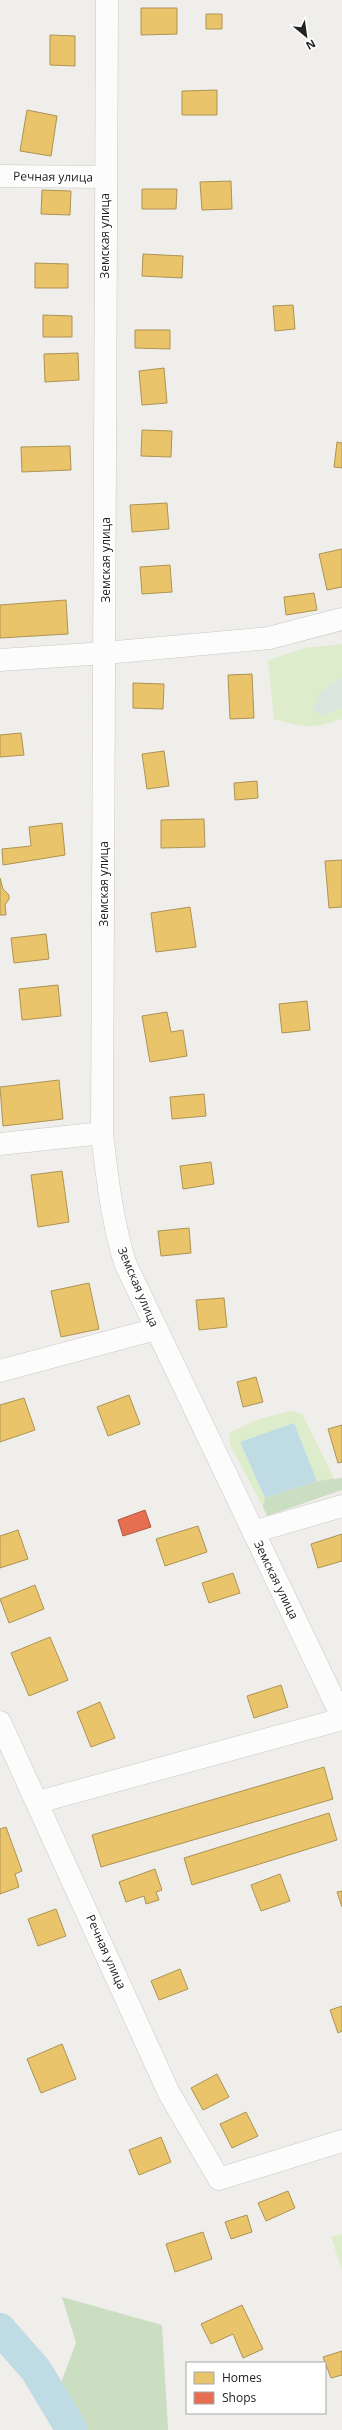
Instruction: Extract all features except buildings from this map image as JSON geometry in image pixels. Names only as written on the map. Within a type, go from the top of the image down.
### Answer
[{"type":"street","name":"Земская улица","points":[[107,0],[105,177],[105,653],[102,1133],[114,1227],[125,1263],[156,1330],[342,1718]]},
{"type":"street","name":"Речная улица","points":[[0,176],[105,177]]},
{"type":"street","points":[[0,660],[105,653],[269,638],[342,619]]},
{"type":"street","points":[[0,1144],[102,1133]]},
{"type":"street","points":[[0,1371],[156,1330]]},
{"type":"street","points":[[252,1532],[342,1506]]},
{"type":"street","points":[[38,1802],[342,1718]]},
{"type":"street","name":"Речная улица","points":[[0,1722],[38,1802],[169,2092],[220,2179],[342,2142]]},
{"type":"green space","points":[[342,644],[342,677],[322,690],[321,716],[342,708],[342,719],[315,726],[301,726],[274,719],[268,660],[305,648]]},
{"type":"green space","points":[[291,1411],[302,1414],[335,1480],[317,1481],[294,1423],[240,1442],[265,1498],[263,1507],[230,1445],[229,1433],[259,1419]]},
{"type":"green space","points":[[342,1478],[342,1490],[267,1516],[263,1507],[265,1498],[317,1481]]},
{"type":"green space","points":[[342,2234],[342,2270],[331,2237]]},
{"type":"green space","points":[[62,2297],[162,2325],[168,2430],[80,2430],[57,2393],[76,2343]]},
{"type":"shaded area","points":[[342,677],[342,708],[321,716],[312,709],[322,690]]},
{"type":"water","points":[[294,1423],[317,1481],[265,1498],[240,1442]]},
{"type":"waterway","points":[[0,2329],[36,2370],[72,2430]]}]
